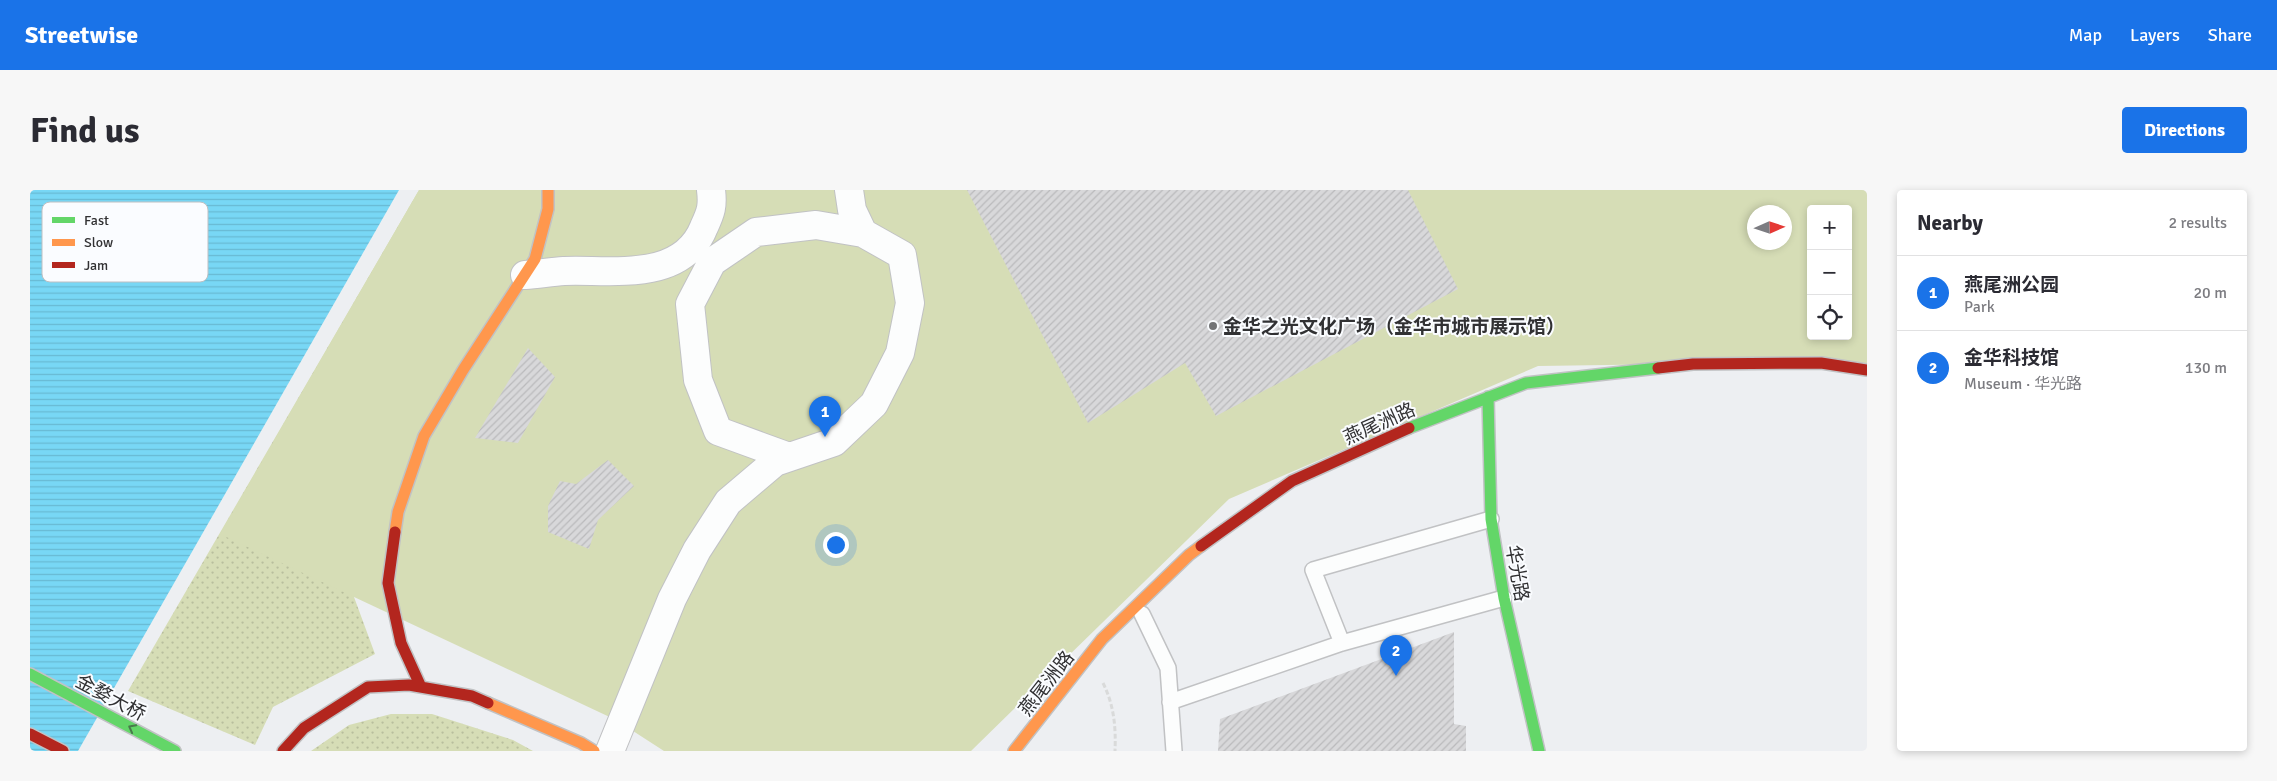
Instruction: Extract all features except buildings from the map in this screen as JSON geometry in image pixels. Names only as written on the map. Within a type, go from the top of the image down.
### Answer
[{"type":"street","points":[[421,687],[400,643],[388,584],[398,512],[424,436],[463,370],[535,259],[548,210],[548,190]]},
{"type":"street","points":[[525,275],[565,271],[623,272],[654,268],[682,255],[699,240],[713,207],[711,190]]},
{"type":"street","points":[[849,190],[852,210],[864,233]]},
{"type":"street","points":[[610,751],[672,599],[696,550],[728,502],[775,462],[834,442],[874,404],[900,352],[910,303],[902,255],[864,233],[816,225],[756,232],[712,262],[690,304],[698,380],[718,431],[789,457]]},
{"type":"street","name":"燕尾洲路","points":[[1014,751],[1102,639],[1189,555],[1292,481],[1410,428],[1526,383],[1693,364],[1821,363],[1867,370]]},
{"type":"street","name":"华光路","points":[[1488,398],[1491,519],[1504,598],[1539,751]]},
{"type":"street","name":"金婺大桥","points":[[30,674],[175,751]]},
{"type":"street","points":[[283,751],[304,728],[368,687],[410,685],[472,696],[581,743],[594,751]]},
{"type":"street","points":[[30,734],[63,751]]},
{"type":"lane","points":[[1342,643],[1313,570],[1491,519]]},
{"type":"lane","points":[[1170,702],[1342,643],[1504,598]]},
{"type":"lane","points":[[1142,614],[1168,668],[1174,751]]},
{"type":"path","points":[[1084,662],[1102,680],[1110,698],[1116,731],[1115,751]]},
{"type":"green space","points":[[419,190],[354,597],[375,654],[273,707],[255,745],[128,691]]},
{"type":"green space","points":[[419,190],[1867,190],[1867,375],[1812,362],[1538,366],[1229,499],[971,751],[664,751],[616,720],[220,534]]},
{"type":"green space","points":[[391,714],[432,714],[513,740],[533,751],[311,751],[349,725]]},
{"type":"water","points":[[30,190],[399,190],[78,751],[30,751]]},
{"type":"traffic: fast","points":[[1409,428],[1526,383],[1658,368]]},
{"type":"traffic: fast","points":[[1488,397],[1491,519],[1504,598],[1539,751]]},
{"type":"traffic: fast","points":[[30,674],[175,751]]},
{"type":"traffic: slow","points":[[395,532],[398,512],[424,436],[463,370],[535,259],[548,209],[548,190]]},
{"type":"traffic: slow","points":[[1014,751],[1102,639],[1189,555],[1201,546]]},
{"type":"traffic: slow","points":[[488,703],[581,743],[594,751]]},
{"type":"traffic: jam","points":[[1658,368],[1693,364],[1821,363],[1867,370]]},
{"type":"traffic: jam","points":[[1201,546],[1292,481],[1409,428]]},
{"type":"traffic: jam","points":[[395,532],[388,583],[401,643],[421,687]]},
{"type":"traffic: jam","points":[[283,751],[304,728],[368,687],[409,685],[472,696],[488,703]]},
{"type":"traffic: jam","points":[[30,734],[63,751]]},
{"type":"place","name":"金华之光文化广场（金华市城市展示馆）","points":[[1213,326]]},
{"type":"place","name":"燕尾洲公园","points":[[825,437]]},
{"type":"place","name":"金华科技馆","points":[[1396,676]]}]
